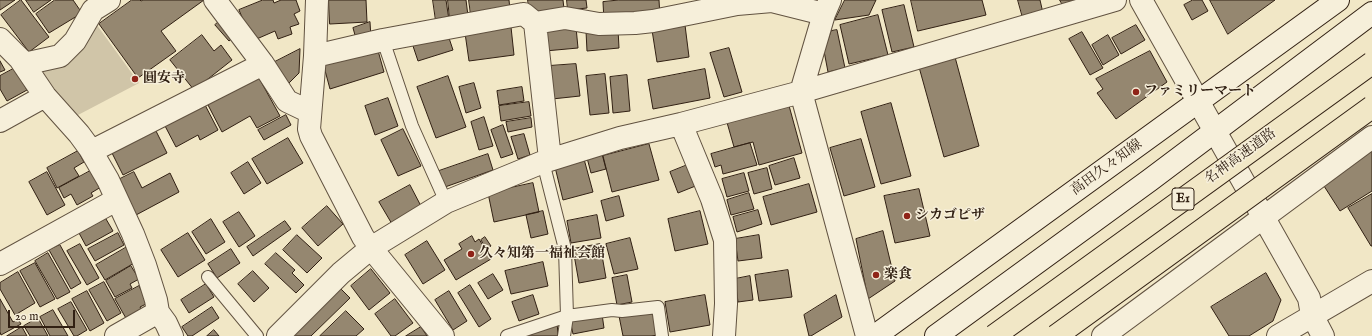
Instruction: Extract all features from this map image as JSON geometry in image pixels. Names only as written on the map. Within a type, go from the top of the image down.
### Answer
[{"type":"highway","name":"名神高速道路","points":[[994,336],[1372,63]]},
{"type":"highway","points":[[1056,336],[1372,107]]},
{"type":"street","points":[[215,0],[263,64],[287,101],[310,112]]},
{"type":"street","points":[[317,0],[315,56],[308,129],[370,248],[444,336]]},
{"type":"street","points":[[278,336],[341,273],[370,248],[446,202],[547,161],[620,138],[681,124],[801,92],[1115,0]]},
{"type":"street","points":[[1141,0],[1309,298],[1312,315],[1323,336]]},
{"type":"street","name":"高田久々知線","points":[[876,336],[1338,0]]},
{"type":"street","points":[[315,56],[383,40],[526,12],[599,24],[653,21],[737,4],[772,1],[827,7],[801,92],[867,336]]},
{"type":"street","points":[[24,64],[60,56],[75,42],[96,3]]},
{"type":"street","points":[[526,12],[547,161]]},
{"type":"street","points":[[936,336],[1216,131],[1372,13]]},
{"type":"street","points":[[0,40],[20,58],[45,96],[92,151],[108,180],[133,234],[145,265],[156,300],[158,312],[172,336]]},
{"type":"street","points":[[92,151],[263,64]]},
{"type":"street","points":[[0,121],[45,96]]},
{"type":"street","points":[[681,124],[712,199],[725,240],[726,304],[724,336]]},
{"type":"street","points":[[1104,336],[1372,137]]},
{"type":"street","points":[[0,264],[116,200]]},
{"type":"street","points":[[1278,336],[1372,281]]},
{"type":"street","points":[[116,336],[158,312]]},
{"type":"lane","points":[[383,40],[412,126],[446,202]]},
{"type":"lane","points":[[547,161],[565,250],[567,316],[564,336]]},
{"type":"lane","points":[[208,277],[257,336]]},
{"type":"lane","points":[[507,336],[567,316],[612,310],[622,311],[658,307],[662,336]]},
{"type":"shaded area","points":[[94,21],[139,83],[78,115],[59,95],[37,64]]},
{"type":"building","points":[[0,0],[15,0],[0,10]]},
{"type":"building","points":[[21,0],[49,37],[29,52],[1,15]]},
{"type":"building","points":[[26,0],[51,0],[34,12]]},
{"type":"building","points":[[55,0],[73,0],[82,13],[49,33],[36,14]]},
{"type":"building","points":[[132,0],[204,0],[161,31],[176,51],[138,78],[99,24]]},
{"type":"building","points":[[263,0],[273,0],[274,3],[281,0],[296,0],[300,11],[294,14],[299,24],[290,27],[292,34],[278,39],[275,31],[252,41],[239,10]]},
{"type":"building","points":[[329,0],[366,0],[367,22],[330,24]]},
{"type":"building","points":[[433,0],[446,0],[449,20],[436,21]]},
{"type":"building","points":[[448,0],[466,0],[468,16],[450,19]]},
{"type":"building","points":[[469,0],[509,0],[510,10],[471,15]]},
{"type":"building","points":[[528,0],[563,0],[564,9],[530,13]]},
{"type":"building","points":[[567,0],[586,0],[587,8],[568,10]]},
{"type":"building","points":[[619,0],[659,0],[660,17],[604,21],[603,2]]},
{"type":"building","points":[[845,0],[876,0],[869,15],[835,20]]},
{"type":"building","points":[[911,0],[982,0],[986,15],[918,31]]},
{"type":"building","points":[[1018,0],[1040,0],[1043,13],[1023,18]]},
{"type":"building","points":[[1060,0],[1077,0],[1064,7]]},
{"type":"building","points":[[1193,0],[1202,0],[1208,11],[1192,20],[1184,5]]},
{"type":"building","points":[[1210,0],[1275,0],[1228,34]]},
{"type":"building","points":[[904,5],[914,47],[892,52],[882,10]]},
{"type":"building","points":[[878,15],[888,55],[849,64],[840,25]]},
{"type":"building","points":[[221,20],[235,36],[229,41],[215,25]]},
{"type":"building","points":[[370,22],[371,38],[357,42],[353,28]]},
{"type":"building","points":[[685,25],[689,57],[657,62],[652,30]]},
{"type":"building","points":[[1136,25],[1145,40],[1121,54],[1112,38]]},
{"type":"building","points":[[511,27],[514,55],[469,61],[465,33]]},
{"type":"building","points":[[576,27],[578,48],[545,51],[543,30]]},
{"type":"building","points":[[618,29],[619,48],[587,51],[586,31]]},
{"type":"building","points":[[837,30],[845,68],[828,72],[824,51],[831,31]]},
{"type":"building","points":[[447,32],[453,50],[418,61],[412,43]]},
{"type":"building","points":[[1082,32],[1103,68],[1090,75],[1069,39]]},
{"type":"building","points":[[202,35],[214,51],[221,45],[232,60],[194,90],[170,60]]},
{"type":"building","points":[[1108,35],[1119,55],[1103,65],[1092,45]]},
{"type":"building","points":[[377,47],[384,72],[330,89],[323,63]]},
{"type":"building","points":[[729,48],[742,92],[724,97],[710,53]]},
{"type":"building","points":[[300,49],[299,73],[285,87],[267,66]]},
{"type":"building","points":[[1150,51],[1167,82],[1116,119],[1097,93],[1103,89],[1096,79]]},
{"type":"building","points":[[955,57],[979,146],[944,157],[919,67]]},
{"type":"building","points":[[0,61],[5,70],[0,72]]},
{"type":"building","points":[[576,64],[580,96],[552,99],[549,66]]},
{"type":"building","points":[[15,68],[27,90],[7,101],[0,89],[0,76]]},
{"type":"building","points":[[705,69],[710,98],[653,109],[648,80]]},
{"type":"building","points":[[605,74],[609,113],[590,115],[586,76]]},
{"type":"building","points":[[627,75],[630,111],[613,113],[610,77]]},
{"type":"building","points":[[448,76],[466,127],[436,138],[417,87]]},
{"type":"building","points":[[259,78],[280,116],[257,128],[250,116],[222,132],[208,105]]},
{"type":"building","points":[[474,83],[481,108],[466,113],[459,87]]},
{"type":"building","points":[[522,87],[524,101],[499,105],[497,91]]},
{"type":"building","points":[[388,98],[398,126],[375,135],[365,106]]},
{"type":"building","points":[[529,102],[531,116],[501,121],[499,106]]},
{"type":"building","points":[[788,102],[802,153],[759,165],[753,142],[734,147],[726,119]]},
{"type":"building","points":[[204,103],[218,130],[200,140],[198,135],[176,147],[164,124]]},
{"type":"building","points":[[891,103],[911,176],[881,184],[861,112]]},
{"type":"building","points":[[286,115],[291,125],[264,140],[258,130]]},
{"type":"building","points":[[484,117],[493,146],[479,150],[471,122]]},
{"type":"building","points":[[531,118],[532,127],[508,132],[506,122]]},
{"type":"building","points":[[503,125],[513,154],[501,158],[491,130]]},
{"type":"building","points":[[155,129],[167,153],[123,175],[111,151]]},
{"type":"building","points":[[403,129],[421,166],[398,176],[381,140]]},
{"type":"building","points":[[524,134],[530,155],[518,159],[511,137]]},
{"type":"building","points":[[288,138],[303,163],[267,184],[252,159]]},
{"type":"building","points":[[861,139],[875,187],[844,196],[830,148]]},
{"type":"building","points":[[750,143],[757,165],[723,174],[721,165],[715,167],[711,154]]},
{"type":"building","points":[[649,144],[659,180],[612,192],[603,156]]},
{"type":"building","points":[[601,150],[606,169],[591,173],[586,154]]},
{"type":"building","points":[[78,151],[84,162],[74,168],[79,176],[57,188],[47,168]]},
{"type":"building","points":[[1372,151],[1372,191],[1340,211],[1324,186]]},
{"type":"building","points":[[488,154],[493,170],[445,187],[439,171]]},
{"type":"building","points":[[794,158],[800,178],[775,185],[769,166]]},
{"type":"building","points":[[584,159],[593,192],[563,200],[555,167]]},
{"type":"building","points":[[248,162],[261,183],[244,194],[231,173]]},
{"type":"building","points":[[690,164],[698,185],[678,193],[670,172]]},
{"type":"building","points":[[767,168],[772,189],[754,194],[748,173]]},
{"type":"building","points":[[92,170],[101,187],[91,193],[93,196],[77,205],[71,194],[64,198],[59,188]]},
{"type":"building","points":[[47,172],[65,205],[47,215],[29,182]]},
{"type":"building","points":[[134,172],[142,188],[170,173],[179,192],[136,215],[118,180]]},
{"type":"building","points":[[744,173],[749,191],[727,197],[722,179]]},
{"type":"building","points":[[533,183],[539,212],[494,222],[488,193]]},
{"type":"building","points":[[809,184],[817,212],[771,225],[763,197]]},
{"type":"building","points":[[410,185],[422,208],[392,224],[379,202]]},
{"type":"building","name":"シカゴピザ","points":[[919,189],[930,236],[895,243],[884,196]]},
{"type":"building","points":[[749,193],[754,209],[731,215],[727,200]]},
{"type":"building","points":[[1372,194],[1372,246],[1371,246],[1348,208]]},
{"type":"building","points":[[619,196],[624,216],[606,221],[601,201]]},
{"type":"building","points":[[327,206],[343,224],[318,246],[302,228]]},
{"type":"building","points":[[758,210],[762,224],[737,232],[733,217]]},
{"type":"building","points":[[543,211],[548,234],[531,238],[526,215]]},
{"type":"building","points":[[700,211],[708,244],[675,251],[668,219]]},
{"type":"building","points":[[239,212],[255,236],[239,247],[223,222]]},
{"type":"building","points":[[597,215],[601,238],[571,243],[567,221]]},
{"type":"building","points":[[106,219],[113,231],[86,246],[79,233]]},
{"type":"building","points":[[211,219],[225,242],[206,254],[192,232]]},
{"type":"building","points":[[285,221],[291,229],[253,256],[247,247]]},
{"type":"building","points":[[883,231],[895,281],[868,299],[856,239]]},
{"type":"building","points":[[118,233],[124,245],[95,261],[88,249]]},
{"type":"building","points":[[188,233],[205,260],[178,277],[161,250]]},
{"type":"building","points":[[297,235],[322,258],[307,273],[283,250]]},
{"type":"building","points":[[759,235],[762,258],[738,261],[735,239]]},
{"type":"building","name":"久々知第一福祉会館","points":[[472,236],[475,242],[479,239],[491,259],[456,280],[444,260],[462,249],[459,244]]},
{"type":"building","points":[[485,237],[491,246],[486,249],[481,240]]},
{"type":"building","points":[[630,238],[638,269],[614,274],[606,244]]},
{"type":"building","points":[[427,241],[445,270],[423,284],[405,255]]},
{"type":"building","points":[[80,244],[99,278],[87,285],[67,251]]},
{"type":"building","points":[[600,244],[606,278],[579,283],[573,249]]},
{"type":"building","points":[[60,245],[81,283],[71,289],[49,250]]},
{"type":"building","points":[[127,247],[136,262],[105,280],[96,265]]},
{"type":"building","points":[[231,249],[240,263],[217,278],[208,264]]},
{"type":"building","points":[[48,253],[70,292],[57,299],[35,261]]},
{"type":"building","points":[[276,253],[295,270],[292,273],[304,285],[296,293],[265,264]]},
{"type":"building","points":[[543,262],[548,286],[511,294],[505,271]]},
{"type":"building","points":[[35,263],[55,299],[40,307],[20,271]]},
{"type":"building","points":[[131,266],[139,279],[130,284],[132,288],[115,297],[106,281]]},
{"type":"building","points":[[371,269],[390,293],[369,310],[351,286]]},
{"type":"building","points":[[788,270],[792,297],[759,301],[755,275]]},
{"type":"building","points":[[253,271],[269,288],[254,302],[238,284]]},
{"type":"building","points":[[18,272],[35,303],[15,315],[0,289],[0,283]]},
{"type":"building","points":[[1266,273],[1281,300],[1273,321],[1249,336],[1229,336],[1211,307]]},
{"type":"building","points":[[493,274],[503,290],[488,299],[478,283]]},
{"type":"building","points":[[627,275],[632,302],[617,305],[612,278]]},
{"type":"building","points":[[750,276],[753,300],[738,302],[735,279]]},
{"type":"building","points":[[104,282],[121,313],[107,321],[89,290]]},
{"type":"building","points":[[206,284],[214,297],[189,313],[181,300]]},
{"type":"building","points":[[337,285],[350,298],[311,336],[285,336]]},
{"type":"building","points":[[470,285],[491,319],[479,327],[458,293]]},
{"type":"building","points":[[139,286],[148,303],[140,307],[142,311],[127,320],[115,299]]},
{"type":"building","points":[[87,291],[104,323],[90,331],[72,299]]},
{"type":"building","points":[[449,291],[467,321],[453,330],[435,300]]},
{"type":"building","points":[[533,295],[539,314],[519,321],[512,302]]},
{"type":"building","points":[[705,295],[710,325],[670,332],[665,302]]},
{"type":"building","points":[[836,295],[842,317],[809,336],[804,315]]},
{"type":"building","points":[[0,299],[13,322],[18,319],[21,324],[1,335],[0,332]]},
{"type":"building","points":[[395,299],[413,323],[395,336],[391,336],[375,314]]},
{"type":"building","points":[[71,302],[87,330],[77,336],[74,336],[58,309]]},
{"type":"building","points":[[212,307],[219,318],[192,336],[188,336],[182,327]]},
{"type":"building","points":[[53,310],[68,336],[50,336],[40,317]]},
{"type":"building","points":[[654,310],[658,335],[623,336],[619,316]]},
{"type":"building","points":[[346,311],[364,329],[356,336],[320,336]]},
{"type":"building","points":[[602,314],[604,328],[573,334],[570,320]]},
{"type":"building","points":[[38,318],[48,336],[30,336],[24,326]]},
{"type":"building","points":[[557,321],[558,336],[516,336]]},
{"type":"building","points":[[22,327],[27,336],[7,336]]},
{"type":"building","points":[[421,327],[427,336],[406,336]]},
{"type":"building","points":[[214,330],[219,336],[207,336]]},
{"type":"place","name":"圓安寺","points":[[135,79]]},
{"type":"place","name":"ファミリーマート","points":[[1136,92]]},
{"type":"place","name":"シカゴピザ","points":[[907,216]]},
{"type":"place","name":"久々知第一福祉会館","points":[[471,254]]},
{"type":"place","name":"楽食","points":[[876,275]]}]
